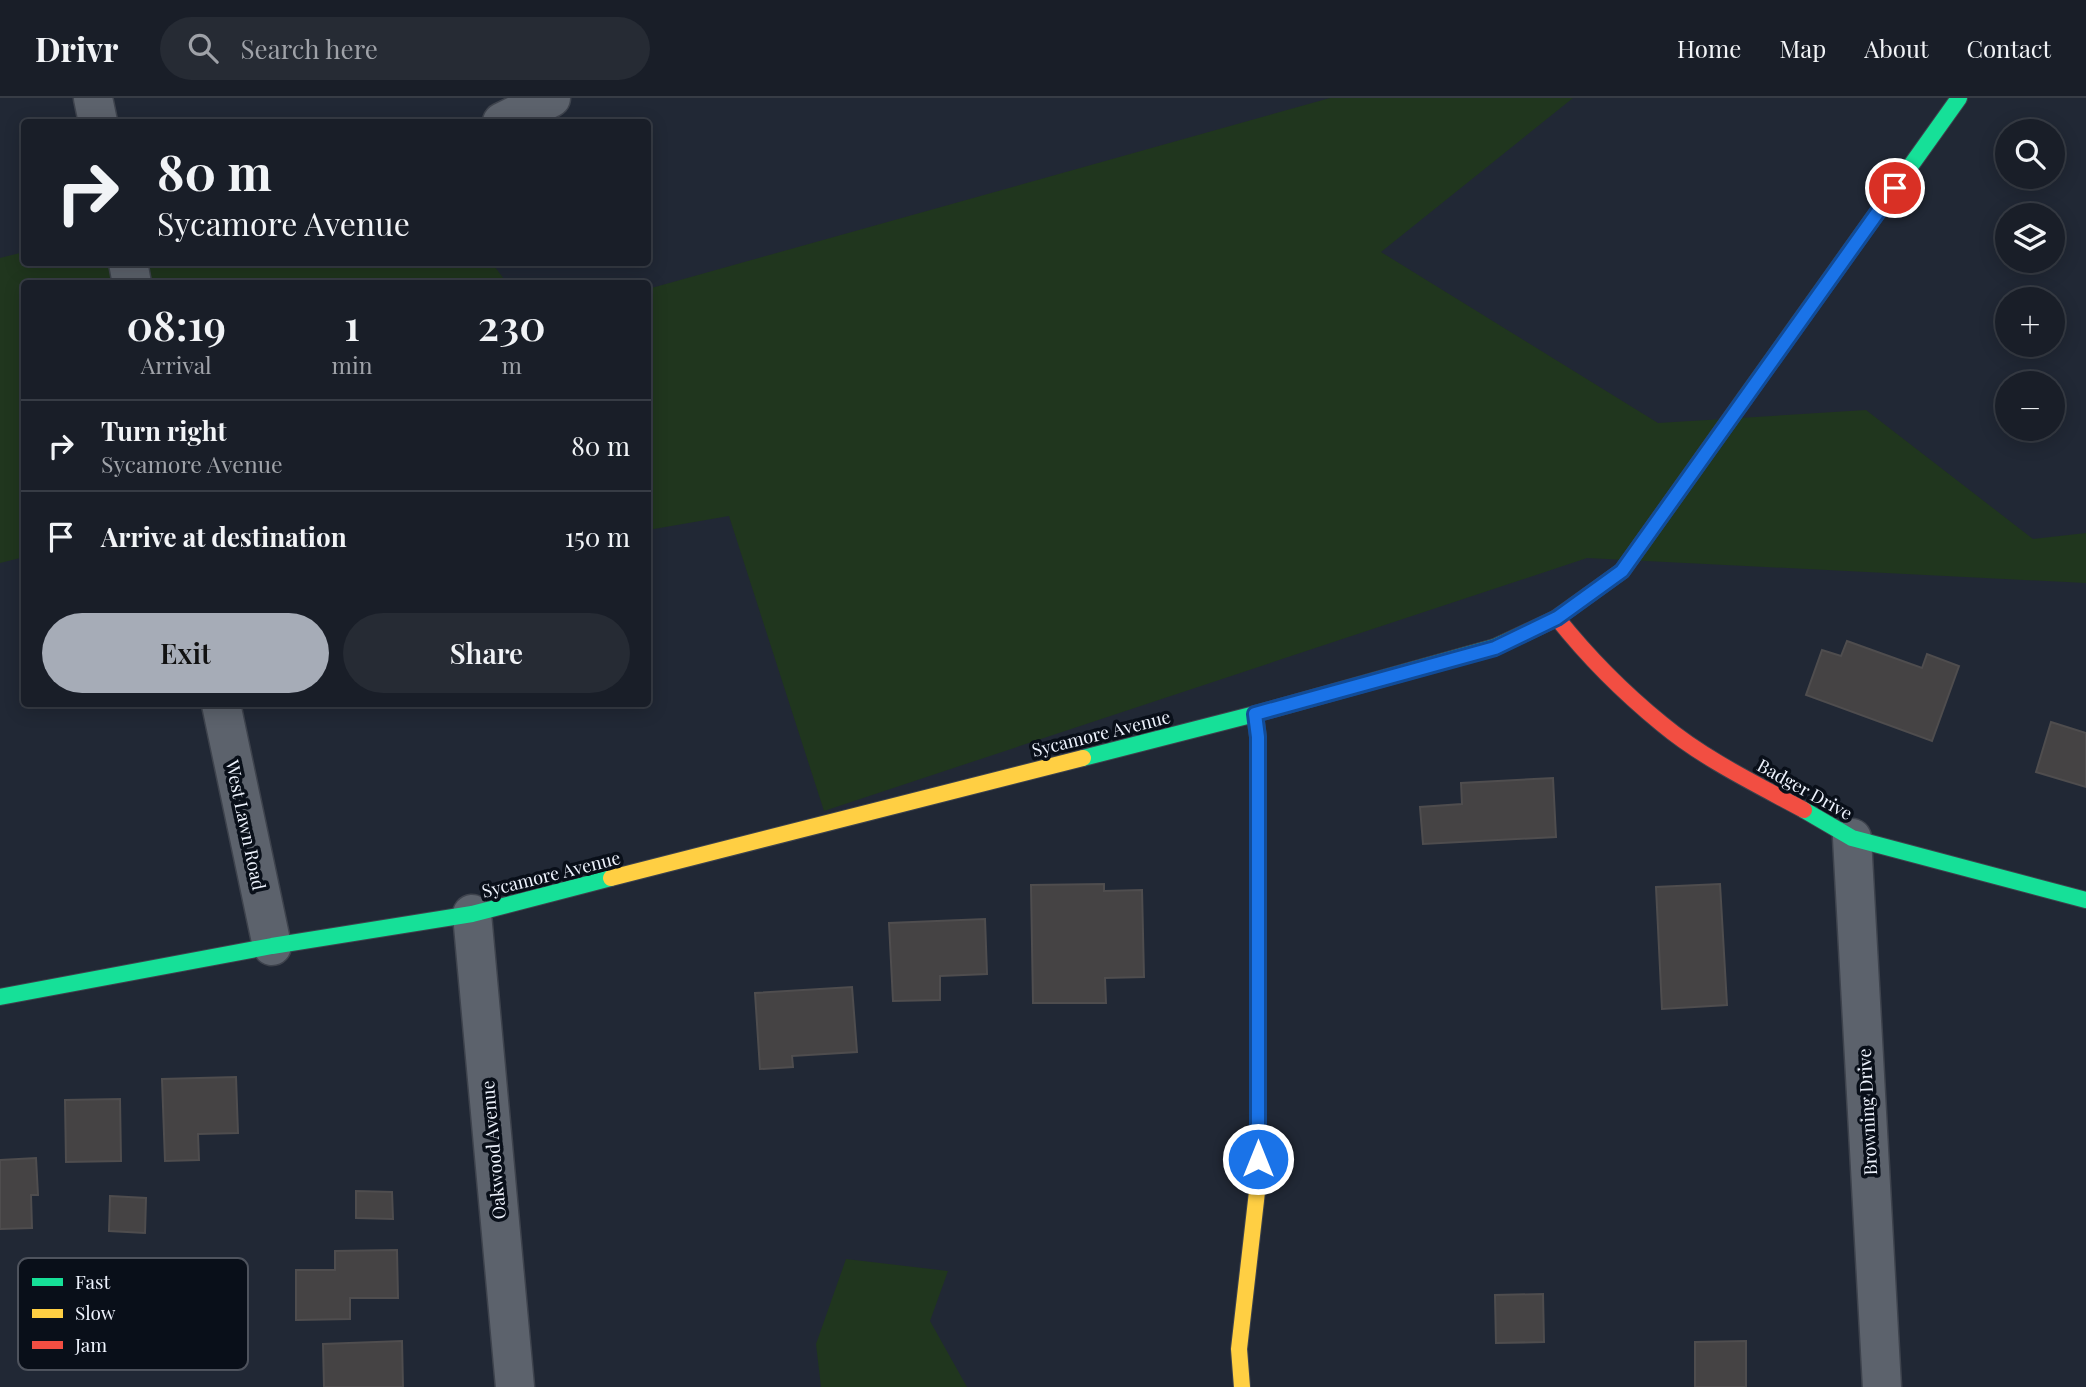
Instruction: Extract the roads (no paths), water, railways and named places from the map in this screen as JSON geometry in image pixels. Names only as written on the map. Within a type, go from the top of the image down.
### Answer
[{"type":"street","points":[[93,98],[98,119]]},
{"type":"street","points":[[508,119],[551,98]]},
{"type":"street","name":"Sycamore Avenue","points":[[0,998],[272,946],[472,914],[1255,714],[1495,648],[1557,618],[1622,571],[1959,98]]},
{"type":"street","name":"Badger Drive","points":[[1557,618],[1586,653],[1663,725],[1722,764],[1852,838],[2086,900]]},
{"type":"street","name":"West Lawn Road","points":[[222,707],[272,946]]},
{"type":"street","points":[[1242,1387],[1239,1349],[1258,1183],[1258,737],[1255,714]]},
{"type":"street","name":"Browning Drive","points":[[1852,838],[1882,1387]]},
{"type":"street","name":"Oakwood Avenue","points":[[472,914],[514,1387]]}]
